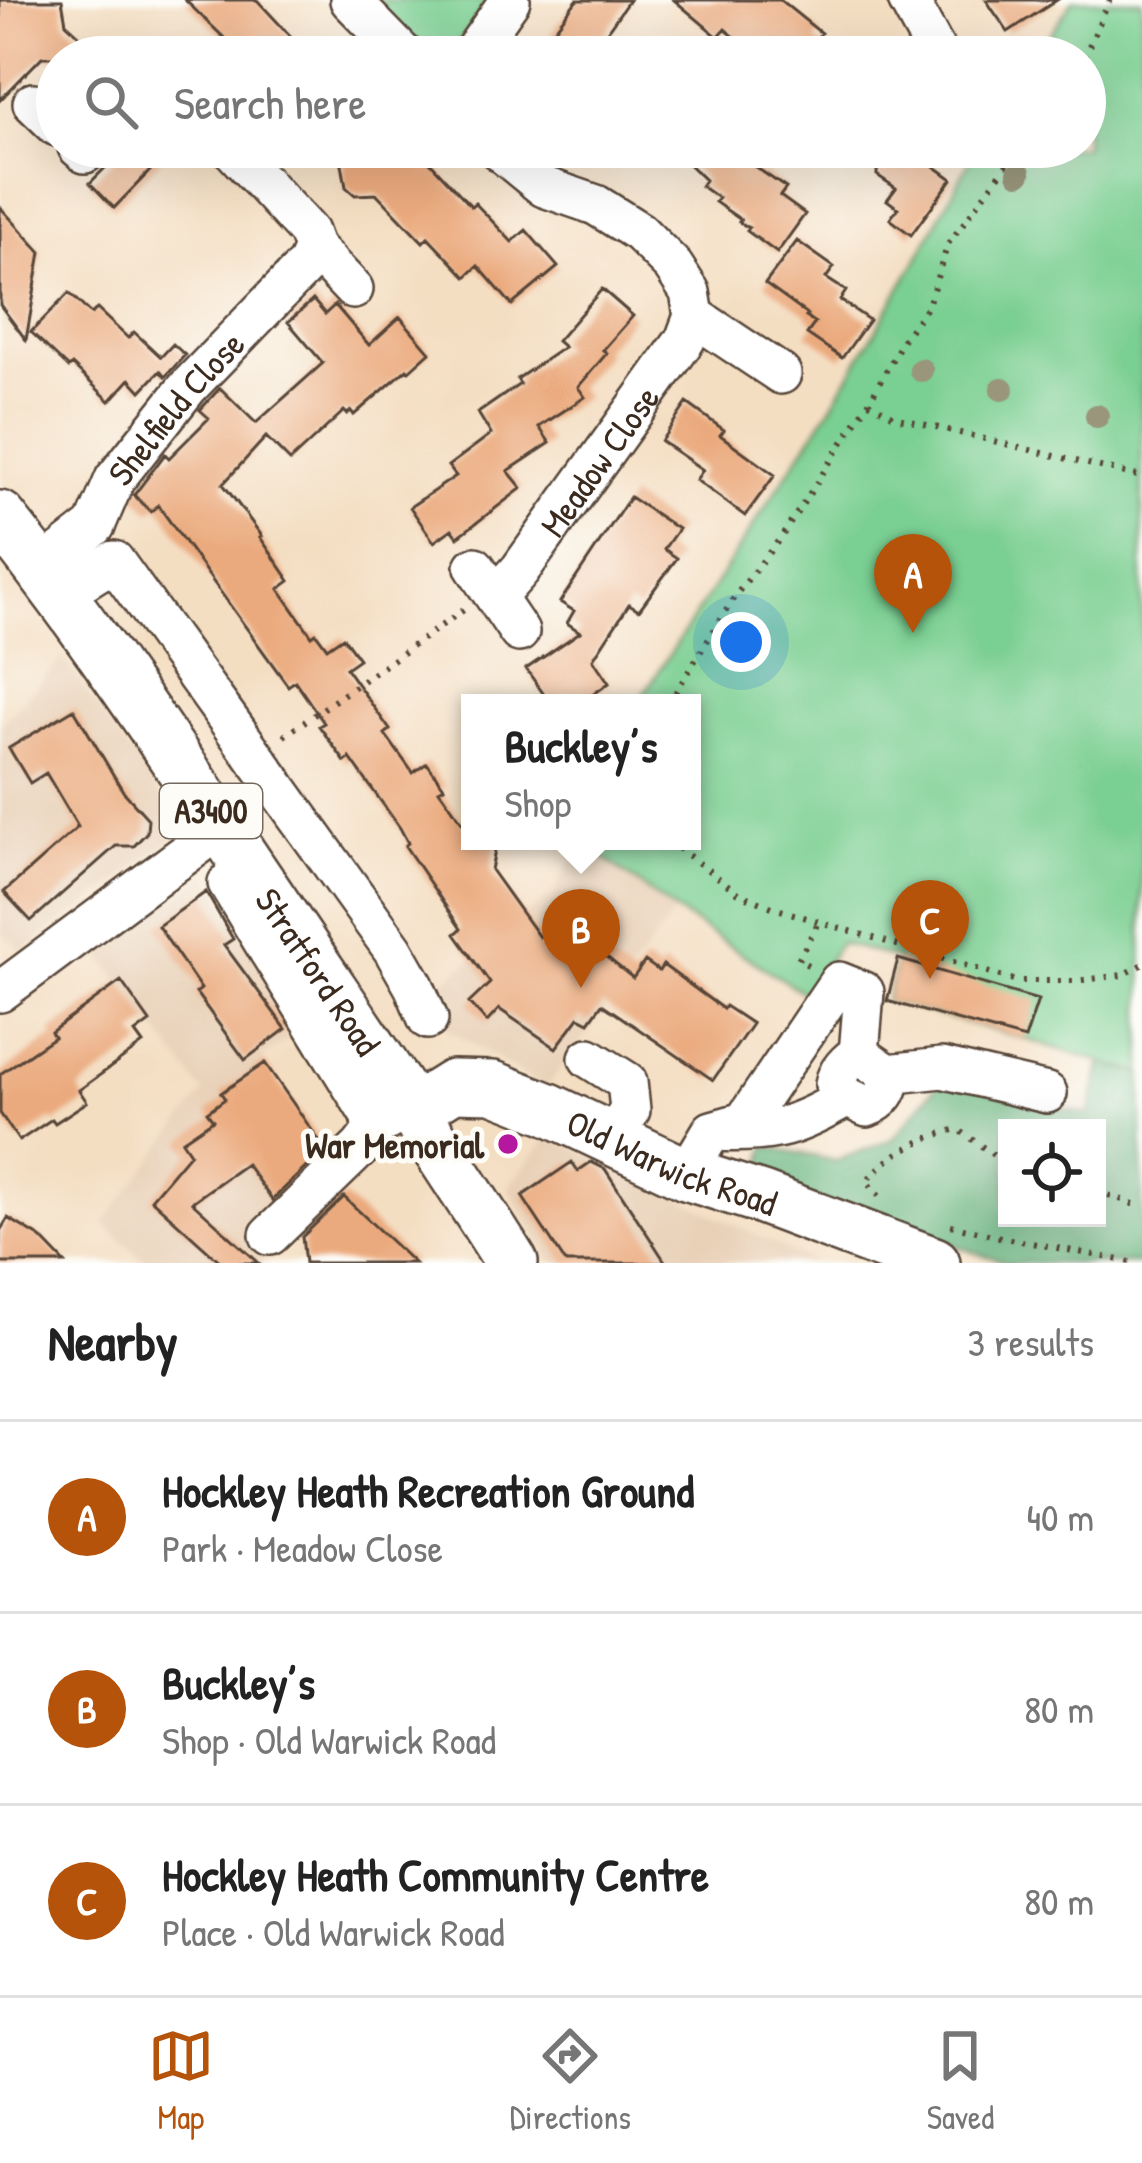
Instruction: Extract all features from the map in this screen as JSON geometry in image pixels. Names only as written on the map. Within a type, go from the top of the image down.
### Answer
[{"type":"main road","name":"Stratford Road","points":[[0,517],[222,827],[282,943],[400,1114]]},
{"type":"main road","name":"Old Warwick Road","points":[[400,1114],[453,1087],[493,1087],[610,1140],[699,1152],[762,1198],[938,1242]]},
{"type":"main road","name":"A3400","points":[[400,1114],[492,1255]]},
{"type":"street","points":[[350,0],[385,36]]},
{"type":"street","points":[[485,36],[510,0]]},
{"type":"street","points":[[908,0],[928,36]]},
{"type":"street","points":[[250,168],[294,213],[314,248],[353,289]]},
{"type":"street","points":[[521,168],[544,187],[596,205],[639,232],[673,266],[690,292],[694,316],[781,374]]},
{"type":"street","name":"Shelfield Close","points":[[50,581],[95,526],[115,478],[188,387],[307,264],[314,248]]},
{"type":"street","name":"Meadow Close","points":[[485,582],[520,569],[685,340],[694,316]]},
{"type":"street","name":"Stratford Road","points":[[50,581],[114,561],[393,949],[428,1019]]},
{"type":"street","points":[[485,582],[519,632]]},
{"type":"street","points":[[0,992],[222,827]]},
{"type":"street","points":[[228,883],[282,943]]},
{"type":"street","points":[[699,1152],[744,1122],[839,982],[864,992],[873,1064]]},
{"type":"street","points":[[589,1058],[627,1082],[630,1110],[610,1140]]},
{"type":"street","points":[[699,1152],[808,1120],[848,1097],[838,1089],[836,1078],[851,1058],[942,1068],[1047,1093]]},
{"type":"street","points":[[270,1235],[400,1114]]},
{"type":"path","points":[[1093,36],[1109,0]]},
{"type":"path","points":[[675,694],[735,596],[782,536],[868,402],[928,305],[948,244],[1005,168]]},
{"type":"path","points":[[868,402],[898,418],[1142,477]]},
{"type":"path","points":[[255,756],[462,610],[485,582]]},
{"type":"path","points":[[681,850],[758,902],[1017,981],[1123,975],[1142,964]]},
{"type":"path","points":[[883,1201],[866,1181],[886,1160],[934,1135],[958,1129],[998,1159]]},
{"type":"path","points":[[1106,1194],[1142,1207]]},
{"type":"path","points":[[938,1242],[1000,1238],[1136,1263]]},
{"type":"shaded area","points":[[63,658],[185,829],[23,952],[0,932],[0,726]]},
{"type":"shaded area","points":[[576,850],[593,850],[675,911],[546,1089],[447,1028],[444,981],[554,893]]},
{"type":"shaded area","points":[[207,876],[302,1029],[262,1058],[331,1158],[300,1226],[262,1263],[148,1263],[103,1224],[204,1093],[98,951]]},
{"type":"shaded area","points":[[548,1137],[814,1263],[554,1263],[508,1188]]},
{"type":"green space","points":[[369,0],[489,0],[463,36],[403,36]]},
{"type":"green space","points":[[1073,0],[1142,0],[1142,1074],[886,1001],[898,959],[840,943],[805,994],[675,911],[593,850],[701,850],[701,694],[644,694],[831,407],[966,168],[1106,168],[1106,36],[1049,36]]},
{"type":"green space","points":[[1102,1062],[1142,1074],[1142,1263],[1009,1263],[759,1184],[766,1146],[836,1161],[893,1139],[941,1080],[1089,1115]]},
{"type":"building","points":[[0,0],[62,0],[66,23],[80,36],[36,36],[36,63],[0,100]]},
{"type":"building","points":[[185,0],[257,0],[290,36],[222,36]]},
{"type":"building","points":[[577,0],[629,0],[604,36],[550,36]]},
{"type":"building","points":[[674,0],[780,0],[821,33],[734,36],[725,29],[717,36]]},
{"type":"building","points":[[986,0],[1057,0],[1008,32]]},
{"type":"building","points":[[105,168],[153,168],[114,208],[90,183]]},
{"type":"building","points":[[343,168],[436,168],[512,242],[526,230],[558,267],[512,305],[478,266],[466,277],[428,237],[423,242],[377,194],[355,195],[346,187]]},
{"type":"building","points":[[693,168],[757,168],[786,188],[780,196],[805,214],[777,253],[715,202],[718,198],[701,186],[705,180]]},
{"type":"building","points":[[877,168],[937,168],[952,179],[911,235],[890,219],[898,208],[887,200],[896,188],[877,175]]},
{"type":"building","points":[[0,207],[41,252],[26,340],[0,305]]},
{"type":"building","points":[[797,241],[834,267],[826,278],[846,291],[840,300],[869,320],[842,358],[807,334],[815,323],[808,315],[765,284]]},
{"type":"building","points":[[602,289],[633,316],[578,387],[585,397],[539,427],[550,443],[508,471],[522,488],[458,537],[452,529],[434,542],[410,507],[456,476],[448,466],[491,434],[478,413],[564,347],[557,341]]},
{"type":"building","points":[[69,293],[91,314],[97,309],[128,338],[134,332],[161,357],[173,344],[185,355],[165,377],[160,371],[141,391],[130,379],[110,401],[31,332]]},
{"type":"building","points":[[313,300],[325,314],[335,305],[369,345],[400,317],[430,352],[354,415],[344,411],[290,461],[266,437],[223,484],[290,581],[279,589],[312,636],[316,633],[327,648],[343,637],[359,659],[346,668],[390,730],[385,734],[413,773],[427,763],[444,787],[439,790],[461,821],[461,850],[495,850],[491,870],[539,937],[545,931],[578,962],[590,944],[633,978],[645,961],[659,971],[663,965],[752,1024],[713,1080],[602,1004],[589,1022],[579,1017],[556,1048],[499,1009],[487,1022],[469,1003],[490,983],[455,934],[461,929],[405,846],[408,843],[400,828],[350,758],[345,762],[319,726],[324,723],[295,681],[288,686],[158,505],[151,512],[134,495],[165,454],[169,458],[209,418],[200,410],[220,388],[256,423],[323,363],[288,322]]},
{"type":"building","points":[[687,403],[724,430],[720,435],[775,475],[745,516],[696,480],[703,470],[661,441]]},
{"type":"building","points":[[630,497],[678,529],[664,549],[677,558],[639,610],[629,604],[593,659],[609,683],[594,694],[544,694],[526,669],[580,632],[567,623],[574,611],[560,602]]},
{"type":"building","points":[[74,709],[123,791],[148,819],[147,832],[134,846],[116,846],[31,921],[4,892],[78,827],[46,773],[30,783],[9,748]]},
{"type":"building","points":[[206,892],[233,939],[224,945],[286,1029],[245,1060],[196,993],[201,989],[158,926]]},
{"type":"building","points":[[898,959],[1038,1000],[1025,1039],[887,1001]]},
{"type":"building","points":[[121,981],[150,1022],[135,1033],[143,1044],[79,1090],[87,1102],[19,1141],[0,1113],[0,1074]]},
{"type":"building","points":[[265,1063],[325,1149],[272,1200],[246,1164],[192,1202],[259,1263],[222,1263],[151,1199],[190,1153],[182,1141],[213,1120],[207,1112],[225,1099],[221,1093]]},
{"type":"building","points":[[572,1162],[578,1171],[591,1162],[605,1169],[666,1263],[566,1263],[522,1196]]},
{"type":"building","points":[[344,1197],[414,1263],[305,1263],[302,1237]]},
{"type":"building","points":[[8,1218],[41,1238],[65,1263],[0,1263],[0,1231]]},
{"type":"place","name":"Hockley Heath Recreation Ground","points":[[913,633]]},
{"type":"place","name":"Hockley Heath Community Centre","points":[[930,979]]},
{"type":"place","name":"Buckley’s","points":[[581,988]]},
{"type":"place","name":"War Memorial","points":[[508,1144]]}]
